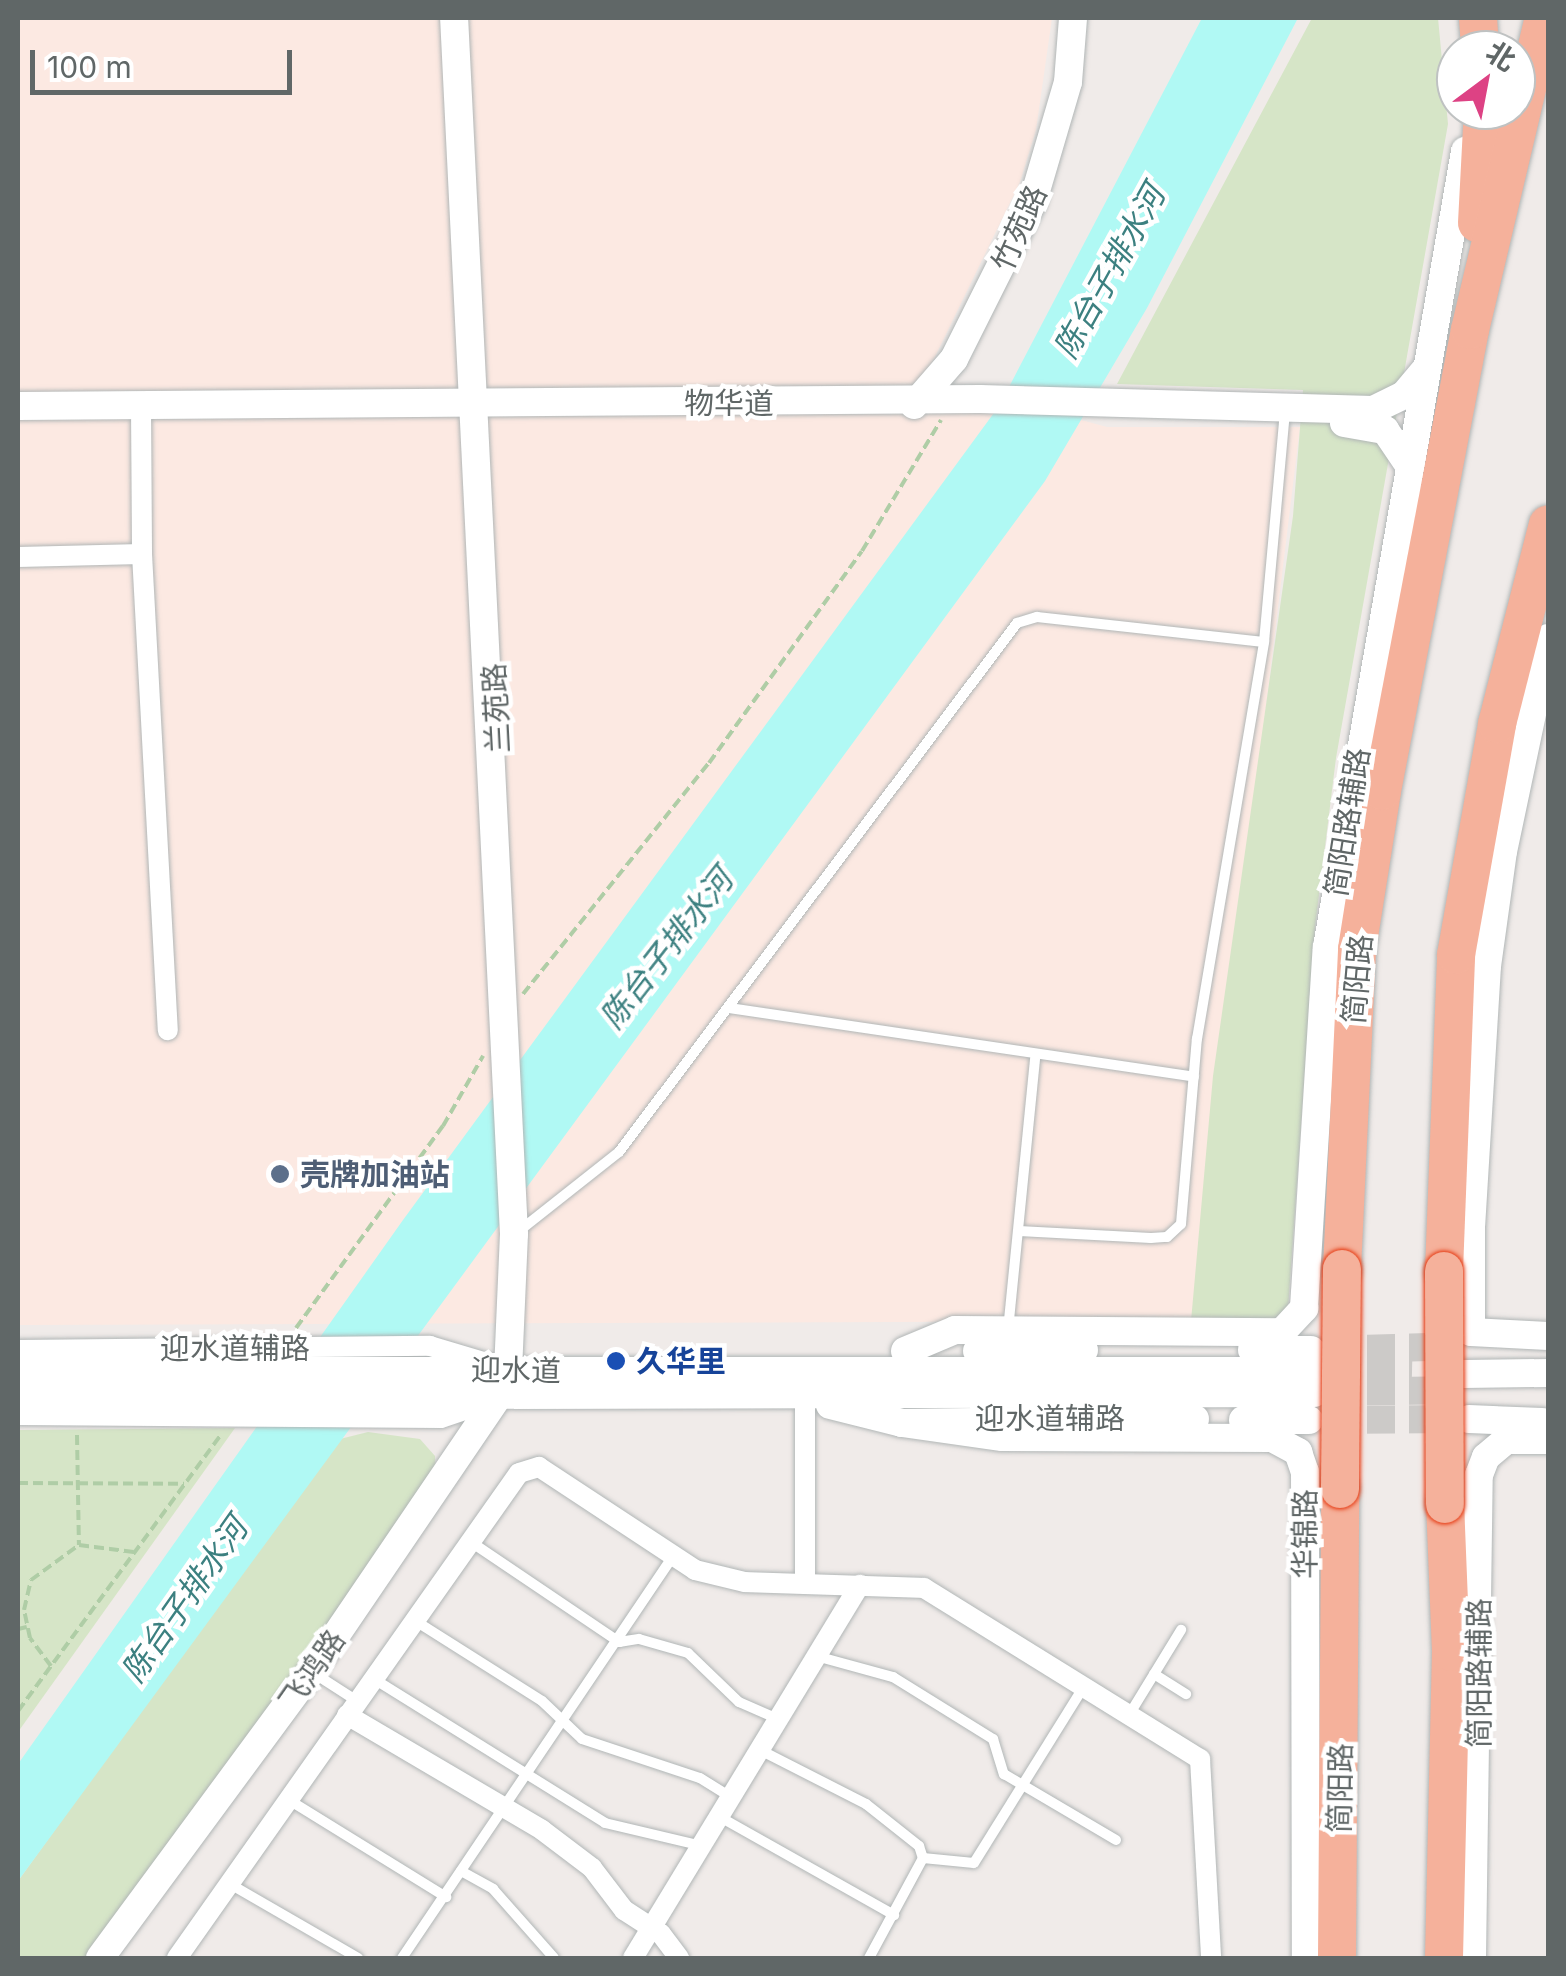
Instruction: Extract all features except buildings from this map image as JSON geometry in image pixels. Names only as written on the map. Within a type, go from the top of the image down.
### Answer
[{"type":"highway","name":"简阳路","points":[[1337,1958],[1342,1269],[1357,949],[1470,330],[1544,18]]},
{"type":"highway","points":[[1470,330],[1482,130]]},
{"type":"highway","points":[[1444,1958],[1451,1652],[1445,1504],[1444,1271],[1456,955],[1533,642],[1548,524]]},
{"type":"street","name":"兰苑路","points":[[458,18],[517,1224],[510,1385]]},
{"type":"street","name":"竹苑路","points":[[938,406],[950,350],[1019,215],[1052,117],[1064,18]]},
{"type":"street","name":"竹苑路","points":[[938,406],[961,346],[1033,201],[1065,97],[1073,18]]},
{"type":"street","name":"简阳路辅路","points":[[905,1350],[955,1330],[1282,1332],[1304,1308],[1327,947],[1408,464],[1454,238],[1463,130]]},
{"type":"street","name":"物华道","points":[[18,417],[141,412],[938,406],[1285,414],[1382,408],[1425,370]]},
{"type":"street","name":"物华道","points":[[18,406],[141,412]]},
{"type":"street","points":[[141,412],[142,554],[168,1030]]},
{"type":"street","name":"物华道","points":[[1285,414],[1376,426],[1390,435],[1408,464]]},
{"type":"street","points":[[18,558],[142,554]]},
{"type":"street","points":[[1465,1360],[1473,1149],[1487,966],[1533,642]]},
{"type":"street","points":[[1465,1360],[1548,1336]]},
{"type":"street","points":[[1465,1360],[1548,1348]]},
{"type":"street","name":"迎水道辅路","points":[[18,1350],[278,1376]]},
{"type":"street","points":[[805,1584],[800,1389],[905,1350],[1312,1384]]},
{"type":"street","name":"迎水道","points":[[18,1396],[278,1376],[419,1357],[510,1385]]},
{"type":"street","points":[[1465,1360],[1548,1373]]},
{"type":"street","points":[[1465,1360],[1548,1392]]},
{"type":"street","name":"迎水道","points":[[18,1371],[278,1376],[391,1407],[510,1385],[800,1389],[1312,1384]]},
{"type":"street","points":[[18,1414],[234,1416],[278,1376]]},
{"type":"street","name":"迎水道辅路","points":[[800,1389],[902,1422],[999,1417],[1312,1384]]},
{"type":"street","name":"飞鸿路","points":[[119,1958],[316,1676],[510,1385]]},
{"type":"street","points":[[1469,1418],[1548,1422]]},
{"type":"street","name":"华锦路","points":[[902,1422],[1002,1437],[1272,1438],[1298,1452],[1305,1472],[1306,1958]]},
{"type":"street","name":"简阳路辅路","points":[[1472,1958],[1480,1474],[1486,1457],[1506,1440],[1548,1440]]},
{"type":"street","points":[[177,1958],[519,1473],[539,1467],[673,1556],[745,1582],[924,1588],[1200,1758],[1211,1958]]},
{"type":"street","points":[[634,1958],[860,1585]]},
{"type":"street","name":"飞鸿路","points":[[100,1958],[316,1676]]},
{"type":"street","points":[[352,1708],[592,1868],[624,1910],[652,1929],[679,1958]]},
{"type":"lane","points":[[1018,1230],[1167,1237],[1182,1224],[1194,1077],[1264,642],[1285,414]]},
{"type":"lane","points":[[517,1224],[619,1152],[1016,623],[1037,617],[1264,642]]},
{"type":"lane","points":[[729,1008],[1035,1058],[1194,1077]]},
{"type":"lane","points":[[1008,1331],[1035,1058]]},
{"type":"lane","points":[[470,1542],[619,1642],[639,1639],[688,1653],[740,1702],[778,1719]]},
{"type":"lane","points":[[402,1958],[446,1896],[500,1806],[619,1642],[673,1556]]},
{"type":"lane","points":[[414,1620],[605,1751],[700,1778],[731,1798]]},
{"type":"lane","points":[[1129,1714],[1181,1630]]},
{"type":"lane","points":[[816,1656],[846,1668],[874,1668],[979,1730],[992,1739],[1004,1774],[1116,1840]]},
{"type":"lane","points":[[1154,1674],[1186,1694]]},
{"type":"lane","points":[[316,1676],[352,1708]]},
{"type":"lane","points":[[373,1679],[604,1823],[642,1837],[705,1845]]},
{"type":"lane","points":[[923,1858],[974,1863],[1084,1687]]},
{"type":"lane","points":[[760,1750],[866,1804],[918,1846],[923,1858],[868,1958]]},
{"type":"lane","points":[[288,1799],[446,1896]]},
{"type":"lane","points":[[720,1818],[894,1915]]},
{"type":"lane","points":[[462,1871],[493,1889],[554,1958]]},
{"type":"lane","points":[[229,1884],[358,1958]]},
{"type":"path","points":[[278,1376],[442,1126],[507,1015],[709,764],[862,551],[938,406]]},
{"type":"path","points":[[76,1415],[79,1545]]},
{"type":"path","points":[[18,1711],[234,1416]]},
{"type":"path","points":[[18,1483],[184,1484]]},
{"type":"path","points":[[51,1666],[28,1626],[32,1580],[79,1545],[134,1552]]},
{"type":"path","points":[[18,1629],[28,1626]]},
{"type":"path","points":[[18,1694],[27,1698]]},
{"type":"shaded area","points":[[18,18],[1052,18],[1036,130],[1020,182],[933,361],[953,385],[1107,427],[1300,427],[1191,1321],[18,1325]]},
{"type":"green space","points":[[1312,18],[1438,18],[1436,130],[1447,130],[1336,758],[1315,927],[1288,1309],[1271,1321],[1191,1321],[1213,1076],[1293,516],[1303,390],[1117,384]]},
{"type":"green space","points":[[235,1428],[18,1732],[18,1430]]},
{"type":"green space","points":[[368,1432],[420,1439],[435,1456],[436,1478],[89,1958],[18,1958],[18,1881],[336,1440]]},
{"type":"water","name":"陈台子排水河","points":[[1202,18],[1298,18],[1147,308],[1045,481],[18,1881],[18,1764],[403,1220],[999,406]]},
{"type":"tunnel","points":[[1325,1350],[1463,1346]]},
{"type":"tunnel","points":[[1325,1371],[1412,1373]]},
{"type":"tunnel","points":[[1325,1392],[1464,1390]]},
{"type":"tunnel","points":[[1325,1420],[1462,1419]]},
{"type":"place","name":"壳牌加油站","points":[[280,1174]]},
{"type":"place","name":"久华里","points":[[616,1361]]}]
